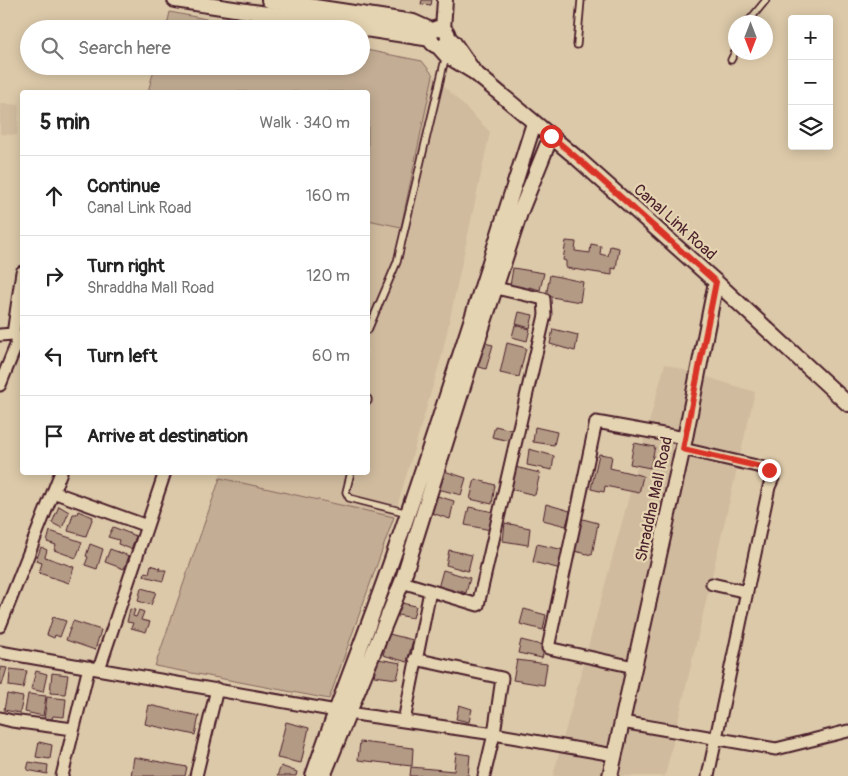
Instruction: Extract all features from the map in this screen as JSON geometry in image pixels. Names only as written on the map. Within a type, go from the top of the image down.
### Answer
[{"type":"street","points":[[175,0],[308,20]]},
{"type":"street","points":[[269,0],[413,22],[440,40]]},
{"type":"street","points":[[440,40],[444,0]]},
{"type":"street","points":[[370,29],[440,40]]},
{"type":"street","name":"Canal Link Road","points":[[440,40],[474,72],[577,158],[716,282],[848,404]]},
{"type":"street","points":[[323,776],[342,712],[483,285],[534,122]]},
{"type":"street","points":[[313,776],[402,582],[471,361],[521,210],[551,136]]},
{"type":"street","name":"Shraddha Mall Road","points":[[614,755],[684,443],[716,282]]},
{"type":"street","points":[[13,334],[20,286]]},
{"type":"street","points":[[402,582],[478,605],[545,315],[544,299],[496,288]]},
{"type":"street","points":[[0,335],[13,334],[19,338],[0,385]]},
{"type":"street","points":[[634,667],[548,648],[596,422],[684,443],[761,467],[769,470],[773,478],[769,487],[708,776]]},
{"type":"street","points":[[0,626],[60,475]]},
{"type":"street","points":[[62,776],[73,729],[164,475]]},
{"type":"street","points":[[53,492],[147,526]]},
{"type":"street","points":[[712,584],[747,592]]},
{"type":"street","points":[[404,721],[430,590]]},
{"type":"street","points":[[0,652],[342,712],[494,734],[614,755],[610,776]]},
{"type":"street","points":[[415,659],[502,678],[494,734],[484,776]]},
{"type":"street","points":[[196,776],[217,689]]},
{"type":"street","points":[[0,718],[73,729]]},
{"type":"street","points":[[622,722],[776,749],[848,731]]},
{"type":"lane","points":[[577,45],[582,0]]},
{"type":"lane","points":[[754,15],[766,0]]},
{"type":"lane","points":[[370,325],[398,262],[440,40]]},
{"type":"lane","points":[[350,475],[346,492],[349,498],[408,513]]},
{"type":"shaded area","points":[[170,12],[211,20],[168,20]]},
{"type":"shaded area","points":[[370,51],[422,61],[433,75],[401,227],[370,220],[370,90],[149,90],[153,75],[370,75]]},
{"type":"shaded area","points":[[433,75],[490,132],[442,355],[394,517],[220,478],[220,475],[370,475],[370,220],[401,227]]},
{"type":"shaded area","points":[[0,103],[19,105],[17,135],[0,134]]},
{"type":"shaded area","points":[[665,364],[755,392],[665,776],[553,776]]},
{"type":"shaded area","points":[[220,478],[394,517],[329,699],[155,666]]},
{"type":"building","points":[[422,0],[432,0],[431,5],[421,4]]},
{"type":"building","points":[[566,241],[576,242],[575,251],[590,253],[591,244],[601,246],[600,254],[608,256],[610,246],[619,248],[616,269],[612,268],[612,275],[566,268],[566,261],[563,260]]},
{"type":"building","points":[[513,268],[544,273],[540,290],[529,287],[528,290],[510,286]]},
{"type":"building","points":[[550,275],[583,282],[580,302],[546,296]]},
{"type":"building","points":[[519,312],[533,315],[530,328],[516,324]]},
{"type":"building","points":[[515,325],[530,329],[527,341],[512,337]]},
{"type":"building","points":[[553,329],[578,335],[575,351],[550,344]]},
{"type":"building","points":[[480,342],[493,345],[486,369],[473,365]]},
{"type":"building","points":[[507,343],[526,348],[519,377],[500,373]]},
{"type":"building","points":[[495,426],[512,430],[510,441],[492,437]]},
{"type":"building","points":[[535,427],[557,432],[554,445],[533,442]]},
{"type":"building","points":[[634,443],[655,447],[650,468],[630,464]]},
{"type":"building","points":[[529,449],[554,456],[552,470],[527,465]]},
{"type":"building","points":[[599,454],[612,456],[610,468],[643,476],[639,493],[605,486],[604,492],[591,489]]},
{"type":"building","points":[[515,467],[540,473],[535,495],[510,489]]},
{"type":"building","points":[[441,470],[466,478],[461,495],[438,489]]},
{"type":"building","points":[[475,479],[495,485],[492,504],[470,499]]},
{"type":"building","points":[[434,495],[454,501],[450,519],[429,512]]},
{"type":"building","points":[[546,504],[570,511],[566,526],[543,520]]},
{"type":"building","points":[[59,506],[69,512],[62,528],[52,523]]},
{"type":"building","points":[[469,507],[494,512],[491,530],[465,525]]},
{"type":"building","points":[[78,511],[93,517],[86,536],[68,531],[73,514],[77,514]]},
{"type":"building","points":[[579,518],[598,523],[592,555],[574,551]]},
{"type":"building","points":[[505,523],[530,528],[528,545],[503,541]]},
{"type":"building","points":[[113,527],[136,536],[131,549],[118,544],[119,540],[108,537]]},
{"type":"building","points":[[50,531],[82,542],[76,558],[54,550],[56,545],[47,542]]},
{"type":"building","points":[[90,544],[103,549],[97,569],[85,565]]},
{"type":"building","points":[[537,544],[564,550],[561,569],[533,562]]},
{"type":"building","points":[[41,547],[47,550],[45,557],[74,567],[69,583],[39,573],[42,563],[36,561]]},
{"type":"building","points":[[110,549],[129,556],[124,569],[105,562]]},
{"type":"building","points":[[449,550],[472,555],[468,571],[446,565]]},
{"type":"building","points":[[151,565],[160,568],[159,570],[166,570],[163,581],[144,576],[145,572],[149,573]]},
{"type":"building","points":[[443,570],[470,578],[466,593],[458,590],[457,593],[438,588]]},
{"type":"building","points":[[141,588],[156,592],[151,605],[138,601]]},
{"type":"building","points":[[401,603],[416,606],[413,618],[398,615]]},
{"type":"building","points":[[130,609],[135,610],[133,616],[136,617],[139,610],[144,612],[141,620],[150,622],[146,632],[131,628],[133,623],[127,622]]},
{"type":"building","points":[[524,609],[546,615],[543,630],[520,624]]},
{"type":"building","points":[[53,617],[66,621],[60,637],[55,635],[54,638],[47,635]]},
{"type":"building","points":[[73,621],[101,630],[95,650],[66,640]]},
{"type":"building","points":[[389,634],[413,640],[407,662],[383,655]]},
{"type":"building","points":[[521,640],[545,646],[542,658],[518,653]]},
{"type":"building","points":[[378,659],[401,663],[397,679],[374,676]]},
{"type":"building","points":[[517,660],[547,664],[544,685],[513,680]]},
{"type":"building","points":[[0,667],[7,668],[2,685],[0,685]]},
{"type":"building","points":[[10,669],[27,671],[23,688],[9,686]]},
{"type":"building","points":[[36,671],[47,674],[43,692],[31,689]]},
{"type":"building","points":[[52,673],[68,675],[65,694],[50,693]]},
{"type":"building","points":[[7,694],[23,697],[20,713],[4,710]]},
{"type":"building","points":[[28,694],[46,696],[43,716],[25,712]]},
{"type":"building","points":[[47,697],[66,699],[64,717],[53,716],[52,719],[44,719]]},
{"type":"building","points":[[149,705],[199,716],[195,735],[145,724]]},
{"type":"building","points":[[459,705],[472,709],[469,722],[456,719]]},
{"type":"building","points":[[286,722],[309,728],[301,763],[277,758]]},
{"type":"building","points":[[39,742],[52,745],[50,759],[36,757]]},
{"type":"building","points":[[360,742],[413,748],[412,766],[358,760]]},
{"type":"building","points":[[456,753],[470,755],[468,776],[410,776],[411,767],[454,771]]},
{"type":"building","points":[[134,757],[187,767],[185,776],[131,776]]},
{"type":"building","points":[[29,762],[48,765],[47,774],[27,770]]},
{"type":"building","points":[[281,766],[297,772],[296,776],[277,776]]},
{"type":"route","points":[[551,136],[716,282],[683,449],[769,470]]}]
